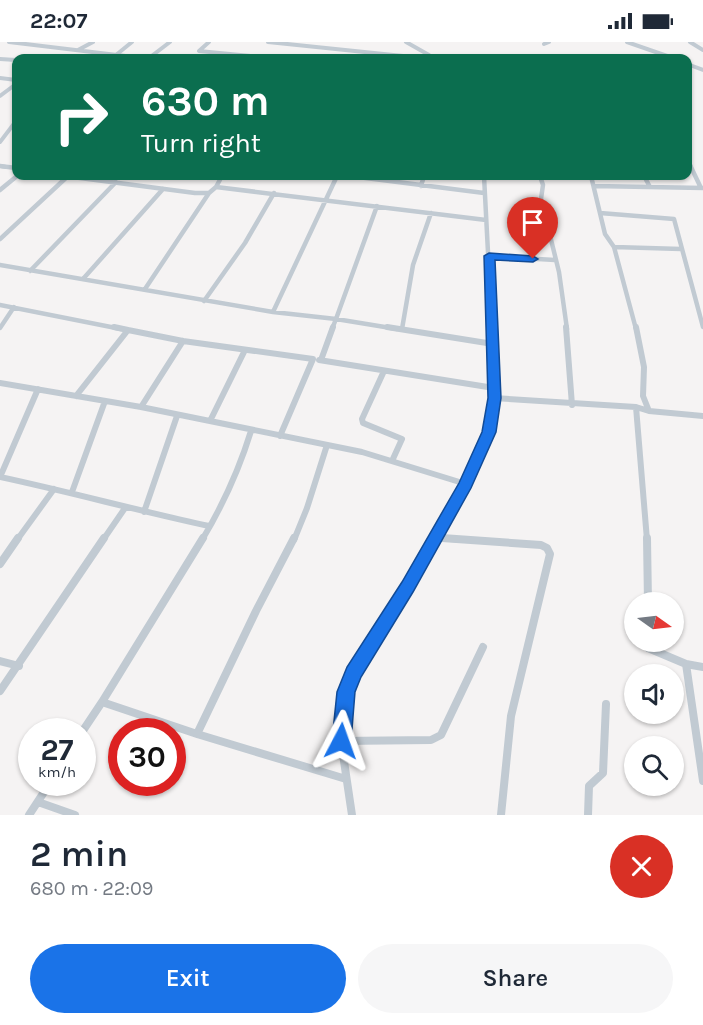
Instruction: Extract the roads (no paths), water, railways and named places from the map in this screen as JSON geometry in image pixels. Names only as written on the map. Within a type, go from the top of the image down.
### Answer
[{"type":"street","points":[[0,46],[8,42],[117,54],[132,42]]},
{"type":"street","points":[[76,51],[93,42]]},
{"type":"street","points":[[154,54],[170,42]]},
{"type":"street","points":[[209,42],[200,51],[231,54]]},
{"type":"street","points":[[268,42],[379,54]]},
{"type":"street","points":[[406,42],[427,54]]},
{"type":"street","points":[[544,44],[549,42]]},
{"type":"street","points":[[627,42],[662,54]]},
{"type":"street","points":[[690,42],[703,50]]},
{"type":"street","points":[[0,96],[12,86]]},
{"type":"street","points":[[0,142],[12,126]]},
{"type":"street","points":[[594,186],[702,188],[692,168]]},
{"type":"street","points":[[0,190],[12,180]]},
{"type":"street","points":[[0,239],[63,180]]},
{"type":"street","points":[[107,180],[209,193]]},
{"type":"street","points":[[145,289],[220,180]]},
{"type":"street","points":[[273,312],[335,180]]},
{"type":"street","points":[[395,180],[421,186],[484,193]]},
{"type":"street","points":[[421,186],[423,180]]},
{"type":"street","points":[[352,815],[341,741],[346,692],[353,673],[408,587],[466,484],[489,432],[494,388],[484,180]]},
{"type":"street","points":[[541,180],[541,200],[566,319],[572,405]]},
{"type":"street","points":[[592,180],[605,234],[614,247],[630,301],[644,368],[644,396],[649,411]]},
{"type":"street","points":[[646,180],[650,187]]},
{"type":"street","points":[[30,271],[116,182]]},
{"type":"street","points":[[216,187],[486,220]]},
{"type":"street","points":[[83,279],[164,189]]},
{"type":"street","points":[[204,300],[245,243],[274,193]]},
{"type":"street","points":[[321,360],[376,206]]},
{"type":"street","points":[[402,329],[413,265],[431,213]]},
{"type":"street","points":[[600,213],[671,218],[675,223],[703,327]]},
{"type":"street","points":[[614,247],[681,249]]},
{"type":"street","points":[[489,256],[555,261]]},
{"type":"street","points":[[0,265],[273,312],[336,319],[493,344]]},
{"type":"street","points":[[0,305],[183,341],[321,360],[494,388]]},
{"type":"street","points":[[0,328],[14,307]]},
{"type":"street","points":[[76,396],[128,330]]},
{"type":"street","points":[[141,407],[183,341]]},
{"type":"street","points":[[210,421],[245,350]]},
{"type":"street","points":[[280,436],[313,359]]},
{"type":"street","points":[[384,371],[362,419],[363,423],[371,428],[399,436],[402,440],[392,461]]},
{"type":"street","points":[[0,382],[141,407],[363,452],[466,484]]},
{"type":"street","points":[[38,389],[0,477],[72,492],[144,512],[209,526]]},
{"type":"street","points":[[494,398],[572,405],[636,407],[649,411],[703,416]]},
{"type":"street","points":[[72,492],[105,401]]},
{"type":"street","points":[[636,407],[647,520],[648,592]]},
{"type":"street","points":[[144,512],[177,416]]},
{"type":"street","points":[[91,718],[231,490],[251,431]]},
{"type":"street","points":[[198,734],[256,611],[291,547],[307,508],[327,445]]},
{"type":"street","points":[[0,564],[54,489]]},
{"type":"street","points":[[0,691],[125,507]]},
{"type":"street","points":[[435,538],[541,545],[547,548],[550,554],[511,716],[501,815]]},
{"type":"street","points":[[341,741],[431,741],[441,735],[483,647]]},
{"type":"street","points":[[658,652],[686,664],[703,667]]},
{"type":"street","points":[[0,661],[19,666]]},
{"type":"street","points":[[686,664],[703,781]]},
{"type":"street","points":[[102,702],[346,779]]},
{"type":"street","points":[[588,815],[589,786],[603,773],[606,705]]},
{"type":"street","points":[[29,815],[42,796]]},
{"type":"street","points":[[38,802],[75,815]]}]
